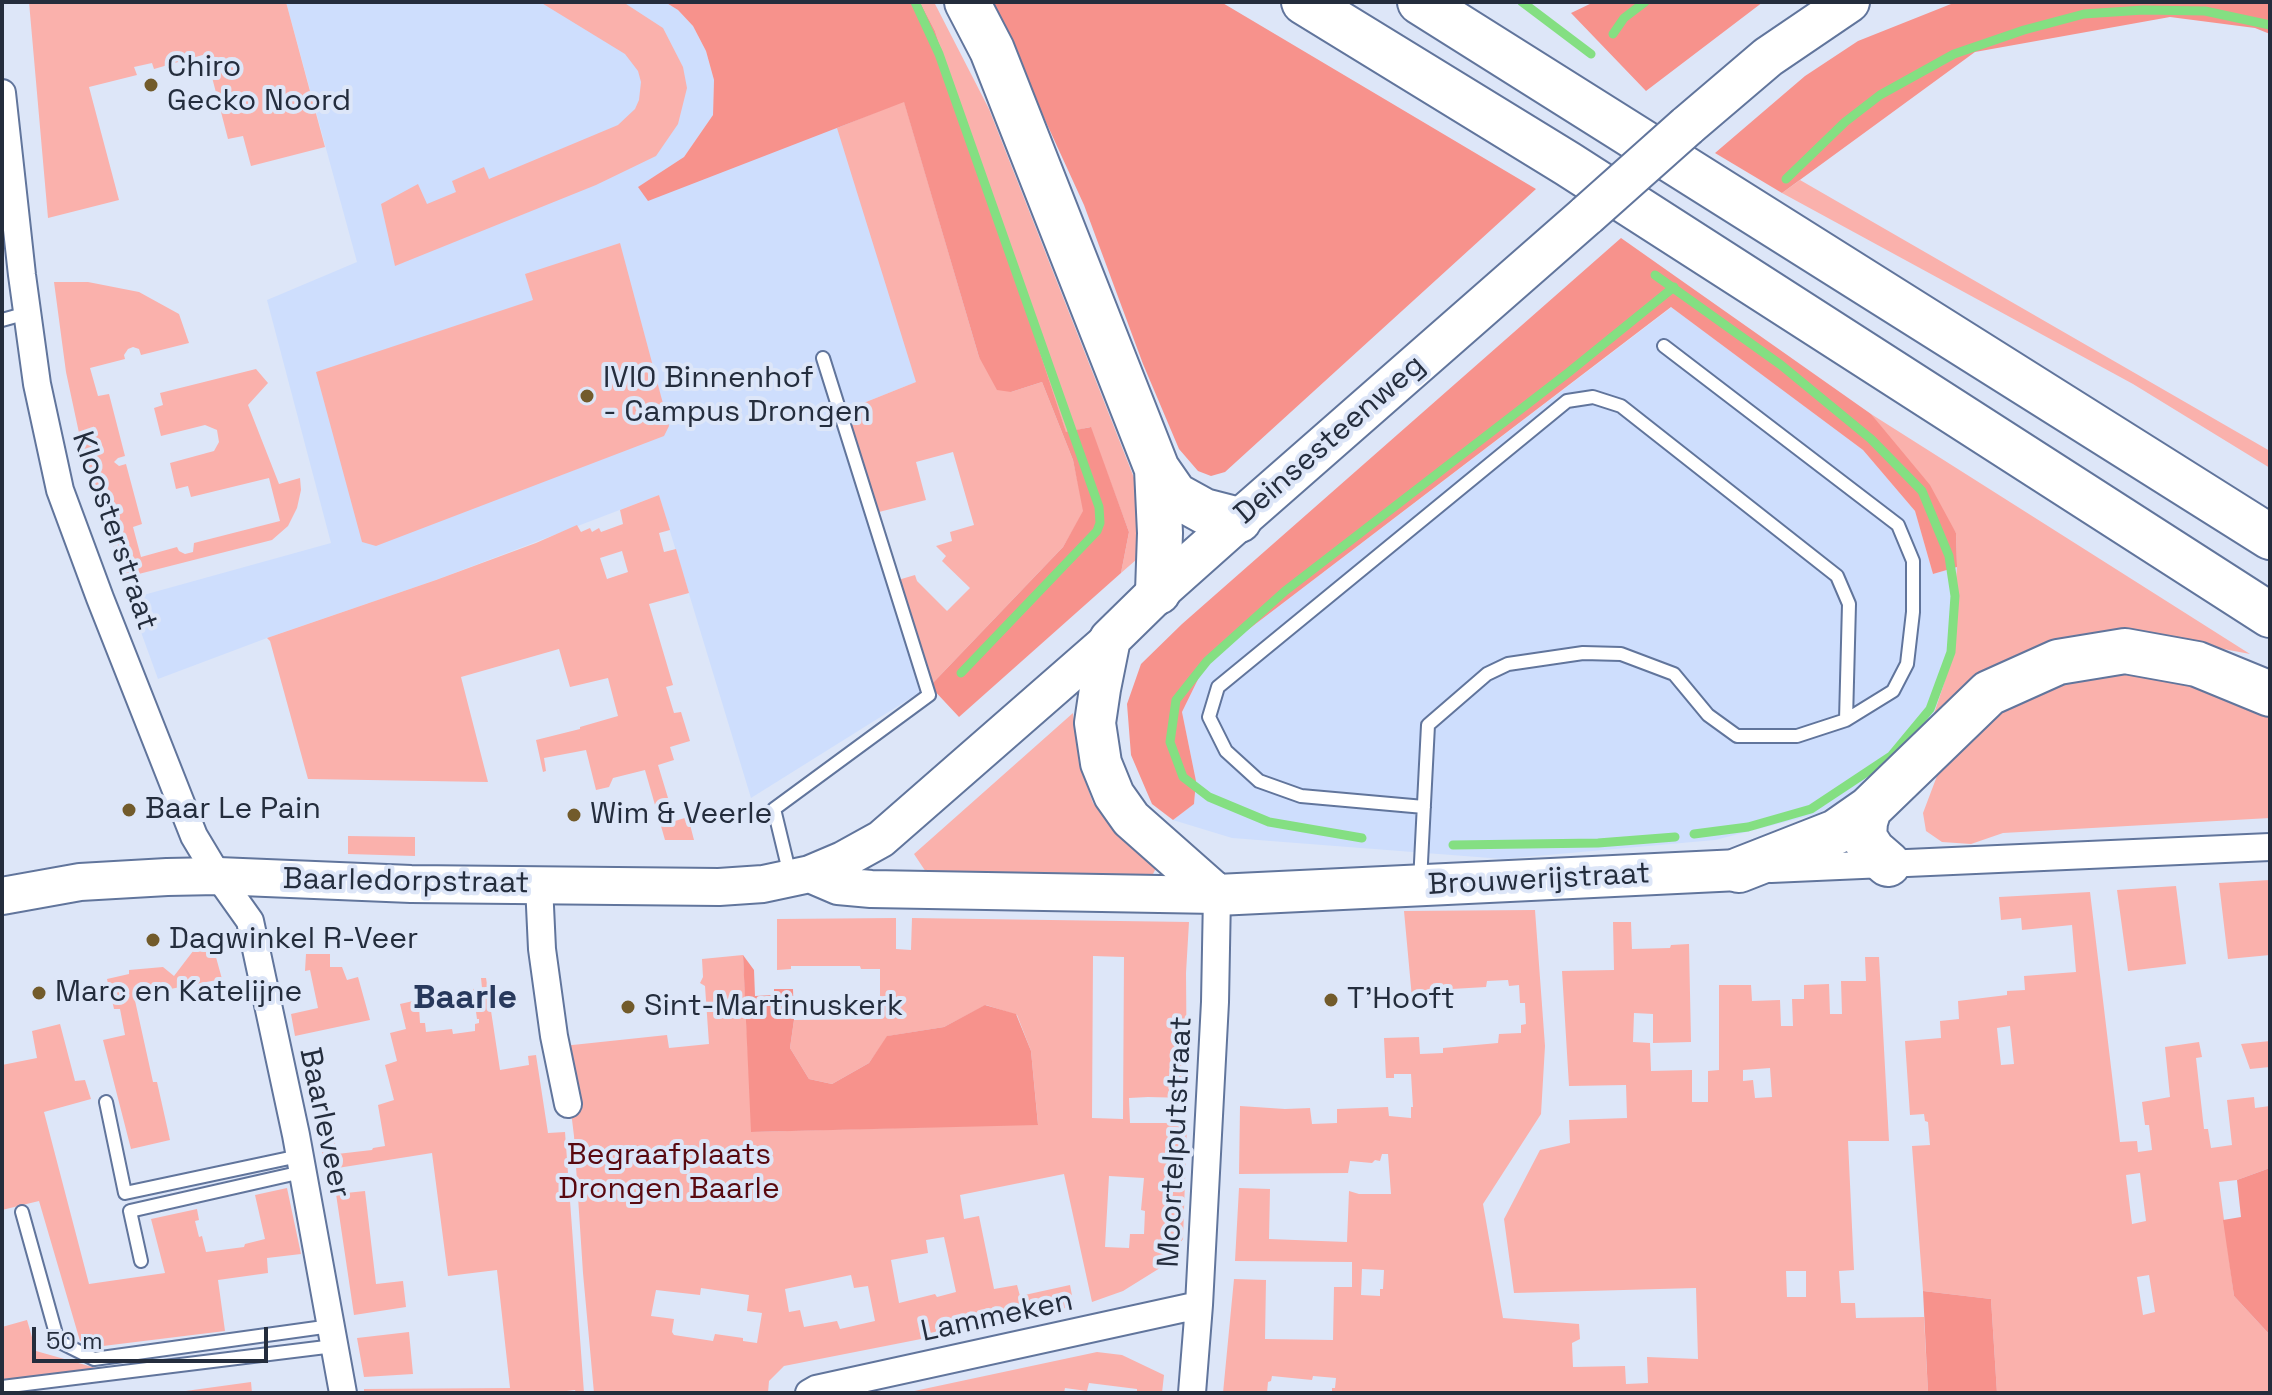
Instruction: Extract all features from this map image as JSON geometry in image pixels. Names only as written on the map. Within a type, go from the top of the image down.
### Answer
[{"type":"highway","points":[[967,2],[992,50],[1157,469],[1175,495],[1204,511],[1239,520]]},
{"type":"highway","points":[[1304,2],[1568,164],[2270,615]]},
{"type":"highway","points":[[1420,2],[2270,537]]},
{"type":"highway","points":[[1157,469],[1160,533],[1158,592]]},
{"type":"highway","points":[[1739,870],[1836,832],[1869,809],[1989,693],[2058,662],[2125,651],[2197,664],[2270,694]]},
{"type":"highway","points":[[1869,809],[1864,837],[1873,851],[1888,864]]},
{"type":"main road","name":"Deinsesteenweg","points":[[800,876],[843,860],[881,839],[1687,126],[1768,57],[1849,2]]},
{"type":"main road","points":[[1110,639],[1095,723],[1101,763],[1114,795],[1131,819],[1217,895]]},
{"type":"main road","name":"Brouwerijstraat","points":[[800,876],[838,886],[871,889],[1217,895],[1739,870]]},
{"type":"main road","name":"Baarledorpstraat","points":[[2,896],[80,882],[218,876],[411,884],[719,887],[763,884],[800,876]]},
{"type":"street","name":"Kloosterstraat","points":[[2,93],[14,316],[60,490],[194,836],[218,876]]},
{"type":"street","name":"Brouwerijstraat","points":[[1739,870],[2270,847]]},
{"type":"street","name":"Baarleveer","points":[[218,876],[250,921],[343,1393]]},
{"type":"street","points":[[539,885],[542,949],[554,1036],[568,1104]]},
{"type":"street","name":"Moortelputstraat","points":[[1192,1393],[1215,1002],[1217,895]]},
{"type":"street","name":"Lammeken","points":[[809,1393],[1199,1305]]},
{"type":"lane","points":[[1420,885],[1428,725],[1487,674],[1508,664],[1583,653],[1621,654],[1674,674],[1708,715],[1737,736],[1797,736],[1846,720],[1893,691],[1907,664],[1913,612],[1913,561],[1898,525],[1664,346]]},
{"type":"lane","points":[[800,876],[774,809],[929,695],[823,358]]},
{"type":"lane","points":[[1424,807],[1301,796],[1259,781],[1226,751],[1209,717],[1218,687],[1567,401],[1593,397],[1621,406],[1837,576],[1849,604],[1846,720]]},
{"type":"lane","points":[[106,1102],[125,1193],[300,1164]]},
{"type":"lane","points":[[141,1261],[130,1211],[300,1164]]},
{"type":"lane","points":[[22,1212],[58,1341],[94,1359],[332,1336]]},
{"type":"lane","points":[[2,1387],[332,1336]]},
{"type":"shaded area","name":"IVIO Binnenhof - Campus Drongen","points":[[286,2],[665,2],[693,26],[706,51],[714,80],[713,115],[684,157],[639,187],[648,200],[904,101],[979,357],[846,410],[930,686],[751,798],[659,495],[436,580],[158,679],[129,599],[331,543],[267,300],[357,262]]},
{"type":"shaded area","points":[[665,2],[920,2],[935,31],[1066,432],[1091,427],[1129,532],[1121,573],[959,717],[930,686],[1063,547],[1083,511],[1073,460],[1042,382],[1011,392],[997,390],[979,357],[904,102],[648,201],[638,187],[684,157],[713,115],[714,80],[706,51],[693,26]]},
{"type":"shaded area","points":[[991,2],[1221,2],[1536,189],[1225,472],[1211,476],[1198,471],[1179,449],[1143,364],[1084,205]]},
{"type":"shaded area","points":[[1594,2],[1763,2],[1646,91],[1571,13]]},
{"type":"shaded area","points":[[1956,2],[2270,2],[2270,34],[2255,28],[2170,17],[1975,52],[1782,193],[1715,153],[1805,76],[1858,41]]},
{"type":"shaded area","points":[[1621,238],[1871,414],[1930,485],[1956,533],[1957,567],[1933,574],[1915,511],[1863,450],[1671,307],[1207,661],[1182,712],[1196,781],[1194,804],[1173,820],[1152,804],[1131,755],[1127,704],[1141,664],[1182,624]]},
{"type":"shaded area","points":[[1672,307],[1863,450],[1915,511],[1933,574],[1957,567],[1948,671],[1930,726],[1875,781],[1817,814],[1715,840],[1503,859],[1232,838],[1173,820],[1194,804],[1196,781],[1182,712],[1207,661]]},
{"type":"shaded area","points":[[743,955],[754,970],[755,996],[774,995],[774,989],[793,989],[794,1020],[790,1048],[809,1079],[832,1084],[869,1063],[887,1036],[944,1027],[985,1005],[1016,1014],[1031,1051],[1038,1125],[751,1132]]},
{"type":"shaded area","points":[[2270,1168],[2270,1335],[2234,1296],[2223,1220],[2241,1217],[2237,1180]]},
{"type":"shaded area","points":[[1923,1291],[1991,1299],[1997,1393],[1928,1393]]},
{"type":"green space","points":[[29,2],[286,2],[325,147],[251,166],[243,136],[228,139],[206,54],[154,69],[152,63],[134,67],[137,75],[89,87],[119,200],[48,218]]},
{"type":"green space","points":[[540,2],[623,2],[663,28],[683,67],[687,88],[678,124],[656,156],[596,185],[395,266],[381,204],[418,184],[427,204],[456,192],[452,181],[484,167],[489,179],[618,125],[635,109],[641,82],[638,71],[625,54]]},
{"type":"green space","points":[[920,2],[934,2],[989,109],[1142,498],[1144,553],[1121,573],[1129,532],[1090,427],[1066,433],[935,31]]},
{"type":"green space","points":[[904,101],[979,357],[1011,392],[1042,382],[1073,460],[1084,511],[1063,547],[930,686],[898,580],[915,575],[917,581],[947,611],[970,588],[942,561],[946,556],[936,546],[952,541],[950,532],[974,525],[953,452],[916,462],[926,500],[879,512],[846,410],[916,382],[837,128]]},
{"type":"green space","points":[[1800,180],[2270,451],[2270,468],[2133,384],[1782,193]]},
{"type":"green space","points":[[620,243],[669,426],[664,436],[376,546],[362,542],[316,372],[533,300],[525,274]]},
{"type":"green space","points":[[54,282],[88,282],[139,292],[179,314],[189,343],[141,355],[139,349],[133,347],[124,355],[125,359],[90,368],[98,396],[109,394],[125,456],[114,462],[119,466],[126,464],[142,524],[133,527],[141,557],[177,547],[185,554],[193,552],[194,543],[280,521],[269,478],[191,497],[188,486],[176,489],[170,463],[214,451],[219,442],[217,430],[205,425],[161,436],[154,408],[163,405],[160,393],[256,369],[268,383],[248,405],[279,484],[300,478],[297,508],[288,526],[272,540],[123,578],[82,447],[66,372]]},
{"type":"green space","points":[[1871,414],[2250,654],[2144,634],[1930,726],[1948,671],[1957,567],[1956,533]]},
{"type":"green space","points":[[659,495],[670,530],[659,533],[664,552],[676,549],[689,593],[649,604],[673,685],[666,687],[674,713],[681,712],[690,741],[670,747],[674,760],[658,765],[675,821],[688,817],[694,840],[665,840],[645,770],[613,778],[609,787],[596,790],[586,750],[544,758],[546,771],[543,772],[536,740],[618,716],[608,678],[570,687],[559,649],[461,677],[488,782],[308,779],[267,638],[436,580],[577,525],[581,532],[599,528],[601,532],[623,524],[620,510]],"holes":[[[622,551],[628,572],[607,579],[600,558]]]},
{"type":"green space","points":[[2144,671],[2207,688],[2270,718],[2270,818],[2003,833],[1971,844],[1942,842],[1926,831],[1923,813],[1937,776],[1974,723],[2058,676]]},
{"type":"green space","points":[[1073,713],[1079,763],[1093,803],[1129,845],[1156,868],[1149,882],[930,878],[914,854]]},
{"type":"green space","points":[[348,836],[415,837],[415,856],[348,854]]},
{"type":"green space","points":[[2270,880],[2270,955],[2228,959],[2219,883]]},
{"type":"green space","points":[[2176,886],[2186,964],[2128,971],[2117,890]]},
{"type":"green space","points":[[2090,892],[2120,1142],[2137,1141],[2138,1152],[2152,1150],[2142,1102],[2170,1097],[2165,1047],[2199,1042],[2202,1057],[2196,1058],[2204,1129],[2208,1129],[2211,1148],[2232,1145],[2227,1100],[2254,1097],[2255,1108],[2270,1106],[2270,1168],[2237,1180],[2219,1182],[2234,1296],[2270,1335],[2270,1393],[1997,1393],[1991,1299],[1923,1291],[1912,1146],[1930,1145],[1928,1122],[1924,1114],[1910,1115],[1905,1041],[1941,1038],[1940,1021],[1959,1019],[1958,1001],[2025,990],[2024,976],[2076,972],[2072,925],[2022,930],[2021,918],[2001,920],[1999,897]],"holes":[[[2010,1026],[2014,1064],[2001,1065],[1997,1028]],[[2140,1173],[2146,1221],[2132,1224],[2126,1175]],[[2149,1275],[2155,1312],[2143,1315],[2137,1277]]]},
{"type":"green space","points":[[1535,910],[1545,1046],[1541,1114],[1483,1204],[1503,1318],[1579,1324],[1580,1339],[1572,1343],[1573,1367],[1625,1366],[1626,1384],[1648,1383],[1647,1357],[1698,1359],[1696,1288],[1514,1293],[1504,1219],[1540,1150],[1570,1143],[1569,1120],[1627,1118],[1626,1085],[1569,1086],[1562,971],[1614,970],[1613,922],[1631,922],[1632,949],[1689,944],[1691,1042],[1653,1043],[1653,1014],[1634,1013],[1633,1042],[1650,1043],[1651,1071],[1692,1070],[1692,1102],[1708,1102],[1708,1071],[1719,1070],[1719,985],[1751,985],[1752,1001],[1780,1000],[1781,1026],[1793,1026],[1792,999],[1804,999],[1804,985],[1829,984],[1830,1014],[1842,1014],[1841,981],[1866,981],[1865,957],[1879,957],[1889,1141],[1848,1141],[1854,1270],[1839,1271],[1841,1303],[1855,1303],[1856,1318],[1924,1317],[1928,1393],[1332,1393],[1336,1378],[1313,1376],[1312,1380],[1272,1376],[1267,1393],[1223,1393],[1234,1279],[1266,1280],[1265,1339],[1333,1340],[1334,1287],[1352,1287],[1352,1262],[1235,1261],[1239,1188],[1270,1189],[1269,1239],[1347,1242],[1349,1191],[1391,1194],[1388,1154],[1382,1154],[1380,1161],[1372,1163],[1350,1161],[1348,1173],[1239,1174],[1240,1106],[1310,1108],[1312,1124],[1337,1123],[1337,1109],[1388,1107],[1389,1116],[1411,1118],[1411,1074],[1394,1074],[1394,1078],[1386,1078],[1384,1038],[1419,1037],[1420,1054],[1443,1053],[1443,1048],[1498,1043],[1499,1034],[1521,1033],[1521,1025],[1526,1024],[1525,1003],[1520,1003],[1519,985],[1509,986],[1508,980],[1487,981],[1486,987],[1417,991],[1416,998],[1412,998],[1404,911]],"holes":[[[1770,1068],[1772,1097],[1755,1098],[1753,1080],[1743,1081],[1743,1070]],[[1362,1269],[1384,1270],[1380,1296],[1361,1295]],[[1786,1271],[1806,1271],[1806,1297],[1787,1297]]]},
{"type":"green space","name":"Begraafplaats Drongen Baarle","points":[[896,918],[896,949],[911,950],[912,918],[1189,922],[1186,973],[1187,1098],[1129,1098],[1130,1123],[1187,1123],[1183,1239],[1160,1268],[1123,1291],[1092,1302],[1064,1174],[960,1195],[964,1219],[979,1216],[994,1289],[1017,1285],[1020,1296],[1070,1285],[1074,1306],[784,1366],[769,1381],[768,1393],[594,1393],[574,1136],[563,1046],[667,1035],[669,1048],[709,1044],[705,986],[700,983],[703,977],[702,959],[743,955],[752,1132],[1038,1124],[1031,1051],[1017,1015],[986,1005],[944,1027],[888,1036],[869,1063],[832,1084],[809,1079],[790,1048],[794,1020],[880,1019],[880,969],[791,966],[791,969],[777,970],[777,919]],"holes":[[[1093,956],[1124,957],[1123,1119],[1092,1118]],[[1109,1176],[1144,1178],[1141,1210],[1145,1211],[1144,1234],[1130,1234],[1129,1248],[1105,1247]],[[944,1237],[956,1292],[899,1303],[891,1260],[928,1253],[926,1240]],[[851,1275],[854,1288],[868,1286],[875,1321],[840,1329],[837,1321],[804,1327],[800,1310],[789,1312],[785,1289]],[[701,1288],[749,1295],[747,1311],[762,1313],[757,1343],[715,1334],[713,1341],[674,1335],[674,1319],[651,1316],[656,1290],[700,1295]]]},
{"type":"green space","points":[[203,938],[214,950],[222,979],[134,996],[153,1082],[157,1082],[170,1140],[131,1149],[103,1040],[125,1035],[120,1009],[114,1009],[107,979],[129,974],[129,970],[163,967],[174,976]]},
{"type":"green space","points":[[306,954],[330,954],[330,967],[342,967],[347,980],[358,977],[370,1020],[295,1036],[291,1014],[318,1008],[310,970],[305,971]]},
{"type":"green space","points":[[481,978],[486,978],[500,1070],[529,1065],[528,1056],[536,1055],[548,1133],[565,1132],[584,1393],[576,1393],[575,1390],[550,1393],[364,1393],[364,1389],[510,1388],[497,1270],[448,1276],[432,1153],[325,1170],[318,1130],[332,1126],[337,1154],[385,1146],[378,1105],[394,1100],[385,1065],[397,1061],[390,1033],[406,1029],[400,1004],[422,999],[420,1023],[425,1023],[426,1032],[452,1029],[453,1034],[475,1031],[479,1019],[473,989],[482,988]]},
{"type":"green space","points":[[60,1024],[75,1081],[85,1080],[91,1099],[44,1112],[89,1284],[165,1273],[151,1219],[197,1209],[199,1220],[195,1221],[206,1252],[244,1247],[245,1244],[265,1239],[255,1195],[287,1188],[301,1254],[267,1258],[268,1273],[218,1280],[225,1331],[103,1346],[80,1341],[39,1201],[2,1210],[2,1065],[37,1058],[32,1031]]},
{"type":"green space","points":[[2270,1041],[2270,1067],[2250,1069],[2241,1044]]},
{"type":"green space","points":[[365,1191],[376,1284],[403,1281],[406,1307],[354,1315],[336,1194]]},
{"type":"green space","points":[[27,1320],[36,1351],[96,1368],[2,1380],[2,1327]]},
{"type":"green space","points":[[409,1332],[413,1374],[364,1377],[357,1338]]},
{"type":"green space","points":[[1097,1352],[1122,1355],[1164,1375],[1162,1393],[1137,1393],[1137,1389],[1089,1383],[1087,1391],[1065,1388],[1064,1393],[905,1393]]},
{"type":"green space","points":[[251,1382],[252,1393],[171,1393]]},
{"type":"waterway","points":[[915,2],[939,54],[1099,507],[1097,531],[961,673]]},
{"type":"waterway","points":[[1522,2],[1591,54]]},
{"type":"waterway","points":[[1613,34],[1624,18],[1645,2]]},
{"type":"waterway","points":[[1786,179],[1845,122],[1880,95],[1954,54],[2024,30],[2084,14],[2143,10],[2205,11],[2270,25]]},
{"type":"waterway","points":[[1655,275],[1781,365],[1871,439],[1922,491],[1949,556],[1955,596],[1951,652],[1930,709],[1891,756],[1811,809],[1748,827],[1694,834]]},
{"type":"waterway","points":[[1362,838],[1269,822],[1209,797],[1183,777],[1170,742],[1176,700],[1207,661],[1285,591],[1674,287]]},
{"type":"waterway","points":[[1453,845],[1598,843],[1675,837]]},
{"type":"place","name":"Chiro Gecko Noord","points":[[151,85]]},
{"type":"place","name":"IVIO Binnenhof - Campus Drongen","points":[[587,396]]},
{"type":"place","name":"Baar Le Pain","points":[[129,810]]},
{"type":"place","name":"Wim & Veerle","points":[[574,815]]},
{"type":"place","name":"Dagwinkel R-Veer","points":[[153,940]]},
{"type":"place","name":"Marc en Katelijne","points":[[39,993]]},
{"type":"place","name":"T'Hooft","points":[[1331,1000]]},
{"type":"place","name":"Sint-Martinuskerk","points":[[628,1007]]},
{"type":"district","name":"Baarle","points":[[465,999]]}]
